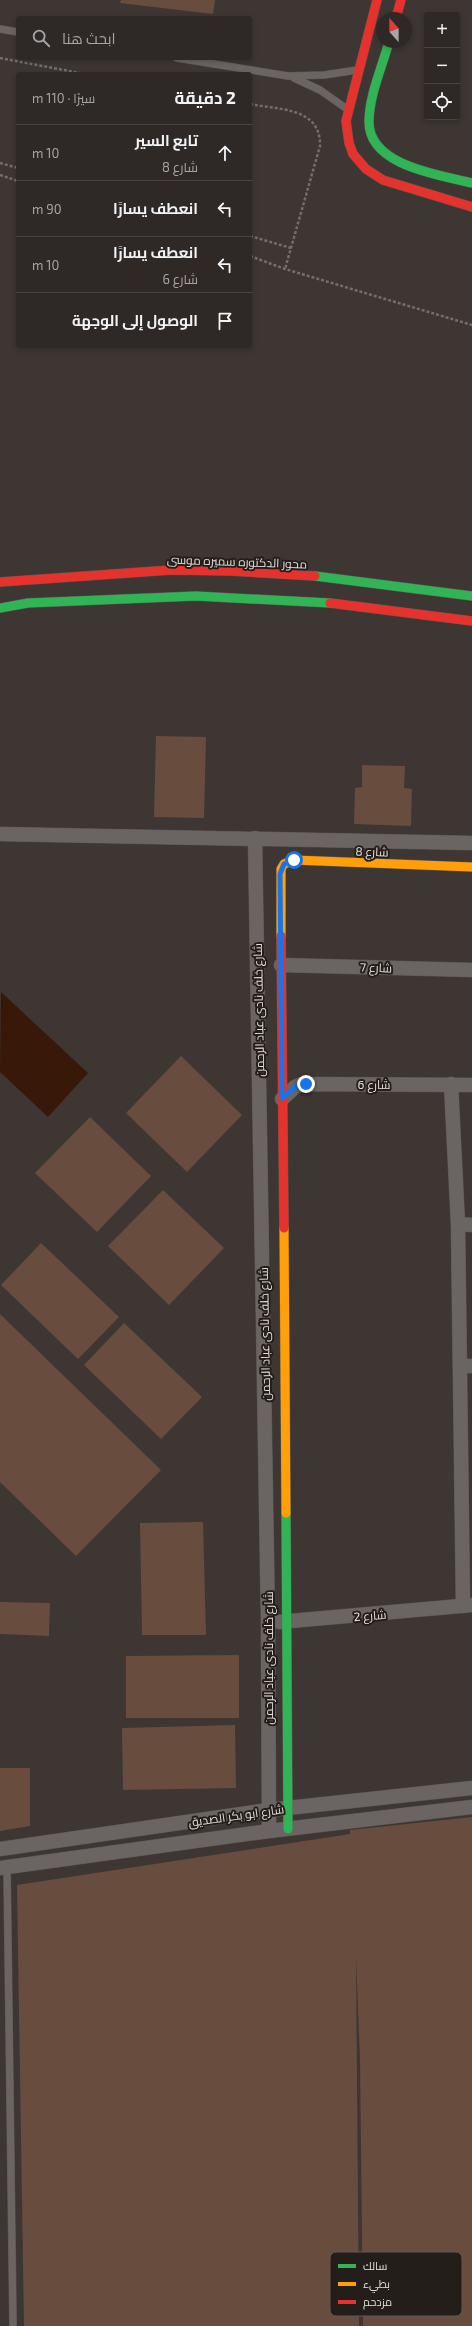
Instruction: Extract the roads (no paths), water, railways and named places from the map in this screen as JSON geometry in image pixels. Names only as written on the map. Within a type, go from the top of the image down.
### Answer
[{"type":"street","points":[[377,0],[346,121],[349,143],[353,154],[366,169],[383,180],[472,207]]},
{"type":"street","points":[[397,12],[400,0]]},
{"type":"street","points":[[387,48],[370,115],[369,131],[380,152],[396,161],[472,183]]},
{"type":"street","name":"محور الدكتوره سميره موسى","points":[[0,582],[118,573],[195,570],[272,573],[347,579],[472,596]]},
{"type":"street","points":[[0,608],[28,603],[196,596],[311,601],[472,621]]},
{"type":"street","points":[[0,834],[255,838],[472,844]]},
{"type":"street","name":"شارع خلف نادى عباد الرحمن","points":[[255,838],[268,1622],[269,1831]]},
{"type":"street","name":"شارع 8","points":[[280,874],[284,864],[294,860],[472,867]]},
{"type":"street","name":"شارع خلف نادى عباد الرحمن","points":[[280,874],[288,1829]]},
{"type":"street","name":"شارع 7","points":[[281,964],[472,970]]},
{"type":"street","name":"شارع 6","points":[[282,1092],[302,1084],[472,1085]]},
{"type":"street","points":[[451,1084],[466,1366],[468,1606]]},
{"type":"street","points":[[260,1085],[282,1092]]},
{"type":"street","points":[[458,1224],[472,1224]]},
{"type":"street","name":"شارع 2","points":[[268,1622],[468,1606]]},
{"type":"street","name":"شارع ابو بكر الصديق","points":[[0,1848],[269,1810],[472,1788]]},
{"type":"street","name":"شارع ابو بكر الصديق","points":[[4,1868],[269,1831],[472,1807]]},
{"type":"lane","points":[[0,29],[16,32]]},
{"type":"lane","points":[[189,60],[288,76],[324,75],[359,70]]},
{"type":"lane","points":[[288,76],[320,90],[348,110]]},
{"type":"lane","points":[[4,1868],[13,2326]]}]
